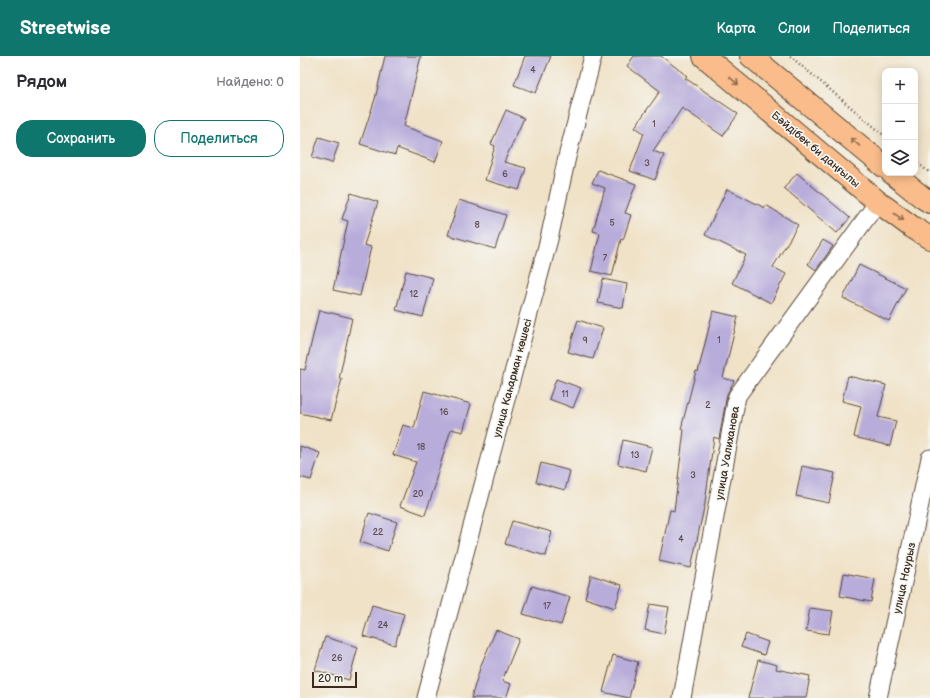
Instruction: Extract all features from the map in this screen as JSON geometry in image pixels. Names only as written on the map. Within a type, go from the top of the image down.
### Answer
[{"type":"main road","name":"Бәйдібек би даңғылы","points":[[704,56],[878,202],[912,227],[930,238]]},
{"type":"main road","points":[[751,56],[882,165]]},
{"type":"main road","points":[[896,176],[930,202]]},
{"type":"street","name":"улица Каһарман көшесі","points":[[426,698],[549,240],[567,157],[592,56]]},
{"type":"street","name":"улица Уалиханова","points":[[682,698],[737,396],[878,202]]},
{"type":"street","name":"улица Наурыз","points":[[878,698],[930,458]]},
{"type":"path","points":[[790,56],[882,133]]},
{"type":"path","points":[[918,163],[930,173]]},
{"type":"building","points":[[385,56],[421,56],[404,126],[443,141],[435,162],[397,148],[395,155],[360,144],[375,99]]},
{"type":"building","points":[[525,56],[551,56],[536,93],[514,85]]},
{"type":"building","points":[[634,56],[661,56],[687,76],[685,78],[738,114],[723,136],[682,108],[653,151],[664,155],[655,180],[630,171],[644,133],[635,127],[660,91],[627,66]]},
{"type":"building","points":[[506,110],[524,118],[504,162],[526,168],[519,190],[485,180],[495,146],[491,144]]},
{"type":"building","points":[[319,137],[339,143],[332,163],[312,157]]},
{"type":"building","points":[[598,170],[636,184],[625,213],[631,215],[623,240],[621,239],[612,276],[591,271],[600,233],[593,231],[605,188],[592,183]]},
{"type":"building","points":[[797,173],[850,218],[837,233],[784,188]]},
{"type":"building","points":[[727,189],[765,208],[766,205],[798,225],[773,267],[786,274],[771,303],[732,283],[746,255],[705,235]]},
{"type":"building","points":[[351,193],[378,202],[364,245],[371,247],[360,296],[333,290],[348,221],[342,219]]},
{"type":"building","points":[[459,200],[506,215],[495,249],[448,235]]},
{"type":"building","points":[[823,240],[833,246],[816,270],[808,264]]},
{"type":"building","points":[[859,265],[906,288],[889,321],[843,298]]},
{"type":"building","points":[[406,271],[433,278],[423,317],[396,310]]},
{"type":"building","points":[[603,279],[627,284],[623,308],[598,303]]},
{"type":"building","points":[[319,310],[352,318],[339,379],[342,379],[331,420],[300,413],[300,369],[305,370]]},
{"type":"building","points":[[713,311],[738,317],[723,378],[734,381],[727,394],[719,439],[714,437],[705,503],[691,568],[659,561],[670,510],[674,511],[684,430],[681,429],[696,371],[698,372]]},
{"type":"building","points":[[578,320],[603,328],[593,359],[568,352]]},
{"type":"building","points":[[848,376],[886,385],[878,417],[896,421],[890,446],[854,437],[861,406],[842,401]]},
{"type":"building","points":[[556,379],[581,388],[573,408],[549,399]]},
{"type":"building","points":[[424,391],[471,404],[463,432],[451,429],[435,482],[436,483],[425,515],[400,506],[416,462],[393,455],[403,425],[414,428]]},
{"type":"building","points":[[623,440],[652,447],[646,471],[618,464]]},
{"type":"building","points":[[300,446],[320,453],[311,480],[300,477]]},
{"type":"building","points":[[541,463],[570,471],[565,490],[536,482]]},
{"type":"building","points":[[802,466],[835,473],[829,503],[796,496]]},
{"type":"building","points":[[369,513],[397,522],[388,551],[360,542]]},
{"type":"building","points":[[512,521],[552,532],[546,556],[505,544]]},
{"type":"building","points":[[844,573],[875,579],[871,602],[840,596]]},
{"type":"building","points":[[591,575],[622,585],[615,608],[585,598]]},
{"type":"building","points":[[532,586],[570,597],[561,625],[523,614]]},
{"type":"building","points":[[650,604],[669,607],[664,634],[645,630]]},
{"type":"building","points":[[372,605],[404,614],[395,645],[363,636]]},
{"type":"building","points":[[810,608],[833,611],[829,634],[806,631]]},
{"type":"building","points":[[496,630],[519,639],[502,681],[511,684],[506,698],[471,698],[481,665]]},
{"type":"building","points":[[746,634],[768,642],[764,655],[741,647]]},
{"type":"building","points":[[325,637],[358,647],[349,680],[315,670]]},
{"type":"building","points":[[613,655],[638,662],[629,698],[603,692]]},
{"type":"building","points":[[758,660],[777,665],[776,669],[810,676],[806,698],[748,698]]}]
